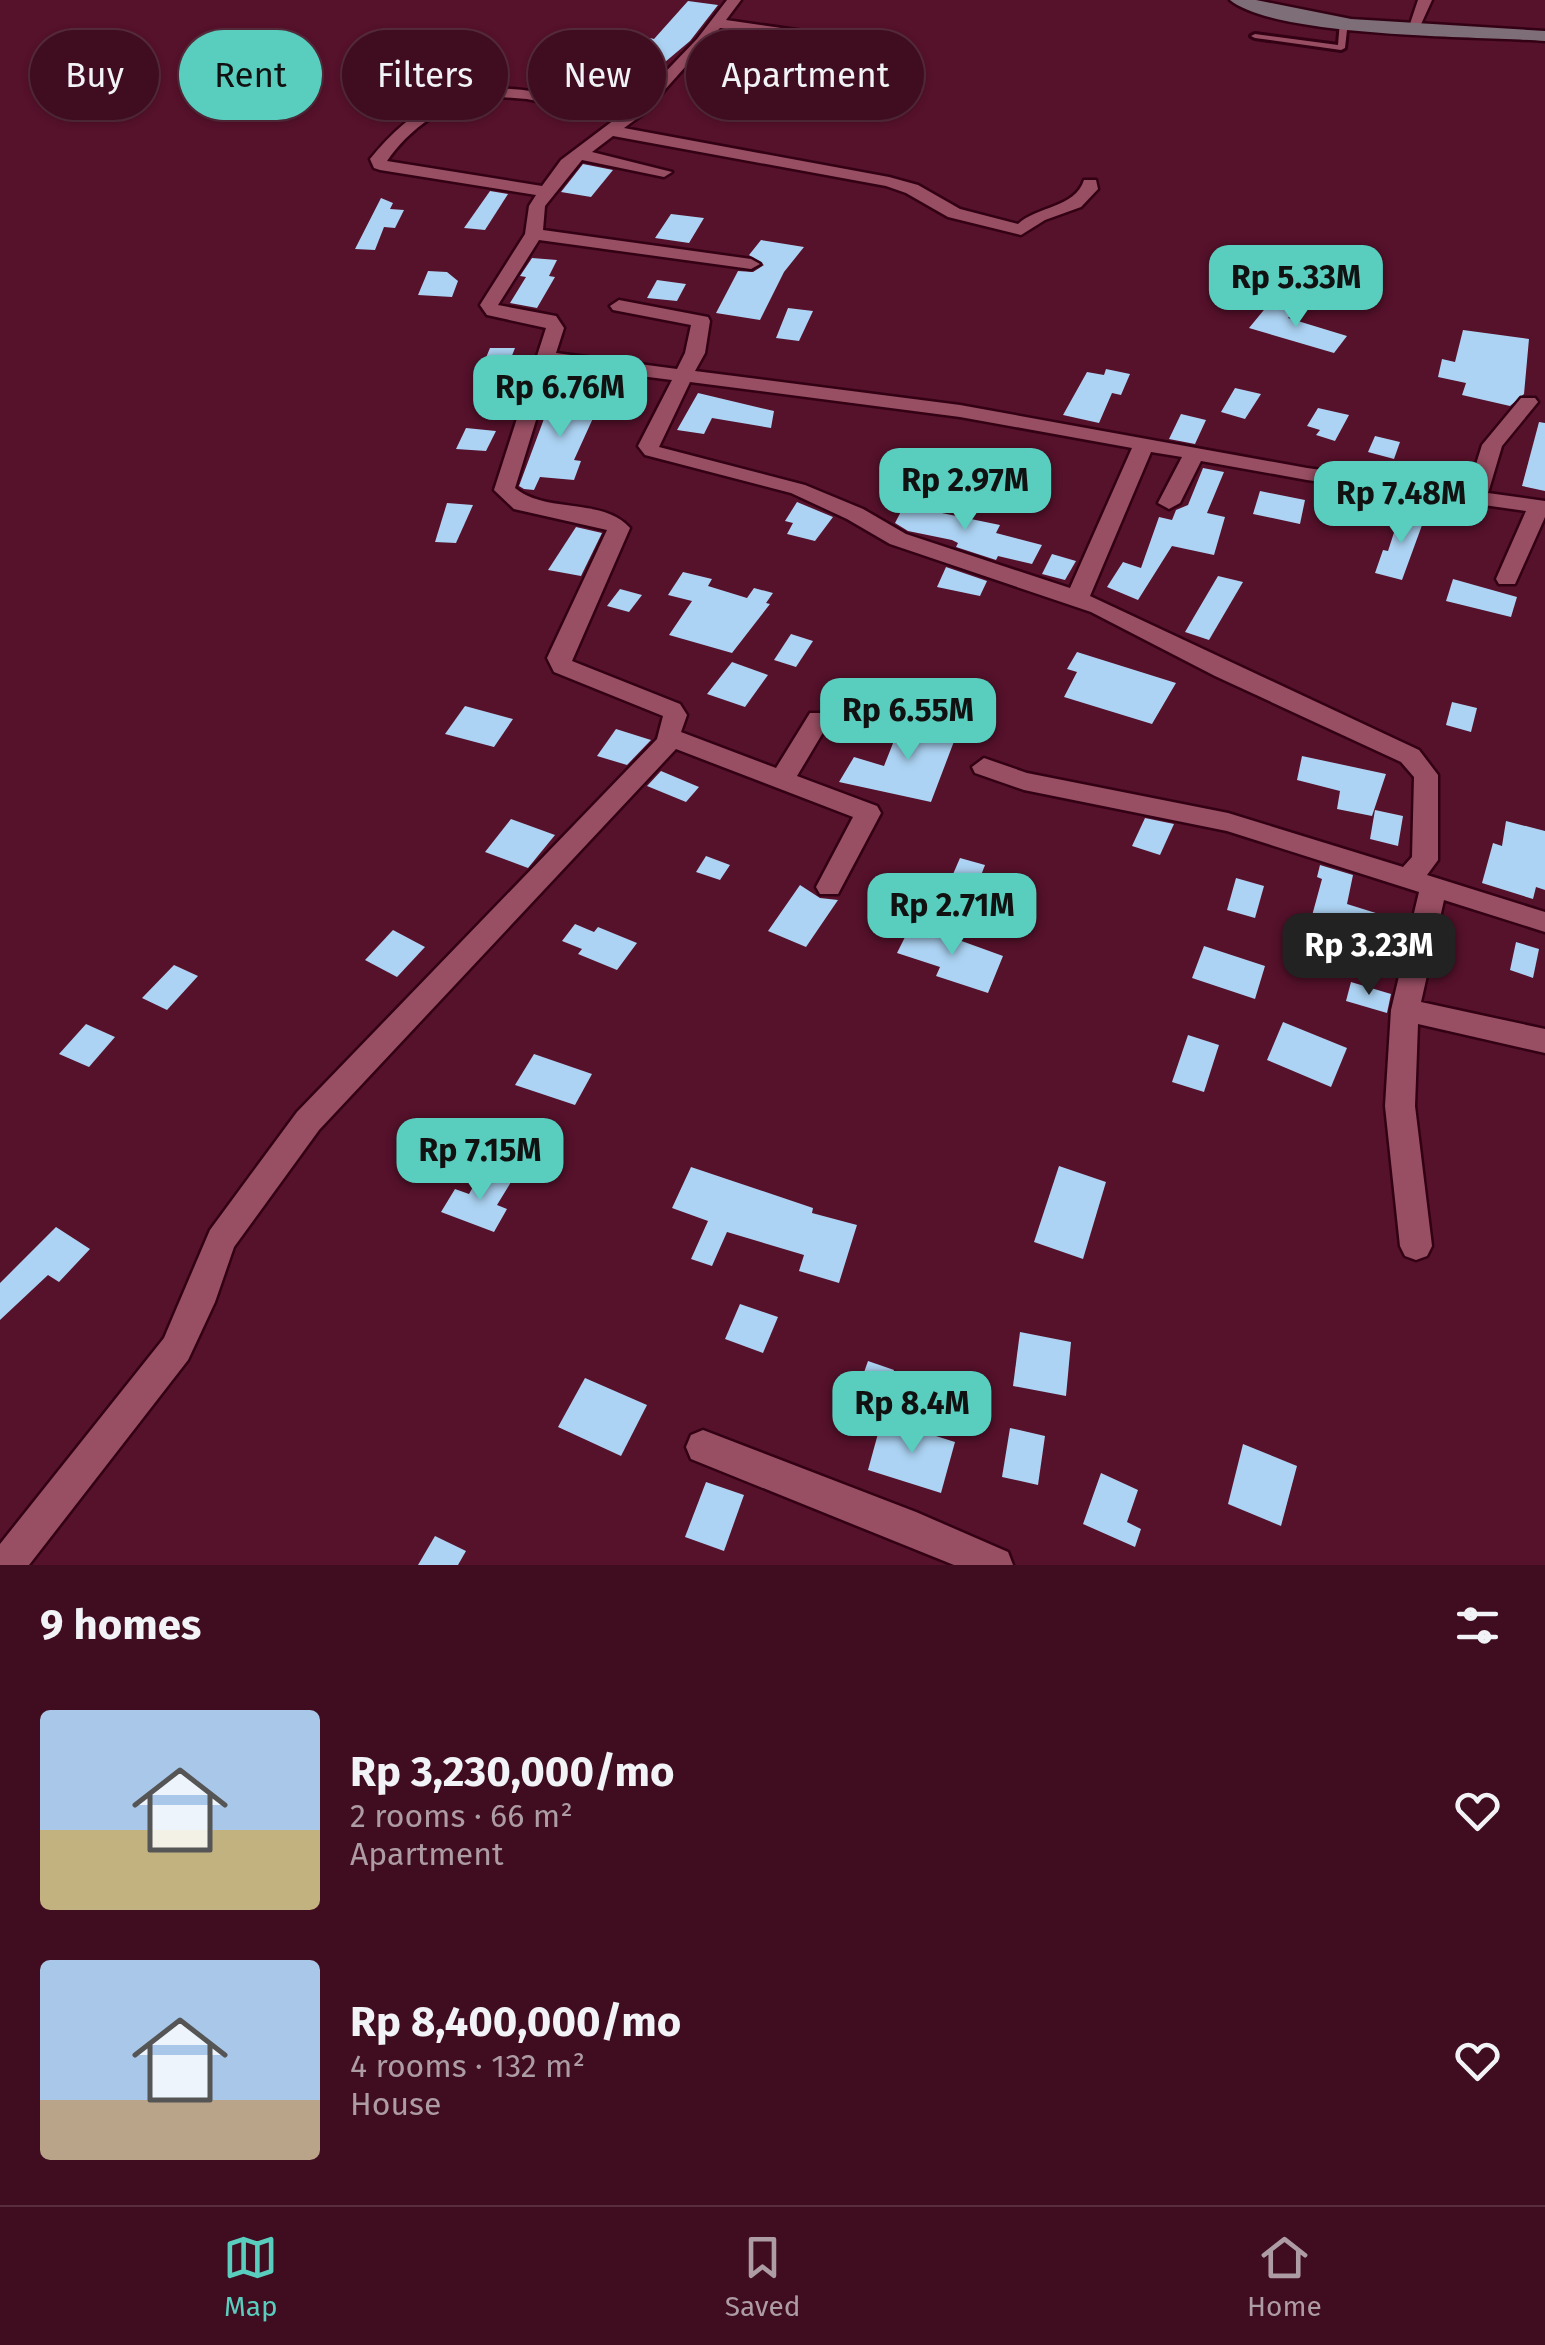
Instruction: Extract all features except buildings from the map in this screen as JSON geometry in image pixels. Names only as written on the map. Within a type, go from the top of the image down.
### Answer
[{"type":"street","points":[[666,78],[734,0]]},
{"type":"street","points":[[1238,0],[1267,10],[1412,30],[1545,36]]},
{"type":"street","points":[[1412,30],[1425,0]]},
{"type":"street","points":[[717,23],[767,30]]},
{"type":"street","points":[[528,97],[475,92],[420,118],[378,160],[380,164],[546,192]]},
{"type":"street","points":[[626,120],[577,154],[546,192],[536,210],[534,234],[489,305],[494,311],[554,324],[506,494],[521,504],[608,522],[620,530],[558,661],[566,669],[672,710],[675,716],[666,733],[672,738],[868,812],[829,888]]},
{"type":"street","points":[[612,131],[889,182],[912,189],[954,213],[1021,230],[1040,213],[1077,205],[1090,184]]},
{"type":"street","points":[[577,154],[664,172]]},
{"type":"street","points":[[534,234],[751,264]]},
{"type":"street","points":[[619,306],[700,320],[695,353],[648,446],[652,451],[798,489],[854,514],[898,540],[1077,598],[1416,760],[1426,775],[1424,860],[1405,1010],[1400,1106],[1416,1246]]},
{"type":"street","points":[[547,358],[960,411],[1194,454],[1542,507],[1507,579]]},
{"type":"street","points":[[1477,496],[1492,445],[1528,402]]},
{"type":"street","points":[[1077,598],[1144,445]]},
{"type":"street","points":[[1169,503],[1194,454]]},
{"type":"street","points":[[781,781],[819,719]]},
{"type":"street","points":[[6,1565],[176,1349],[199,1302],[221,1240],[308,1121],[672,738]]},
{"type":"street","points":[[984,767],[1024,781],[1228,822],[1545,922]]},
{"type":"street","points":[[1405,1010],[1545,1041]]},
{"type":"street","points":[[703,1447],[995,1565]]},
{"type":"lane","points":[[1255,36],[1341,48],[1344,21]]}]
